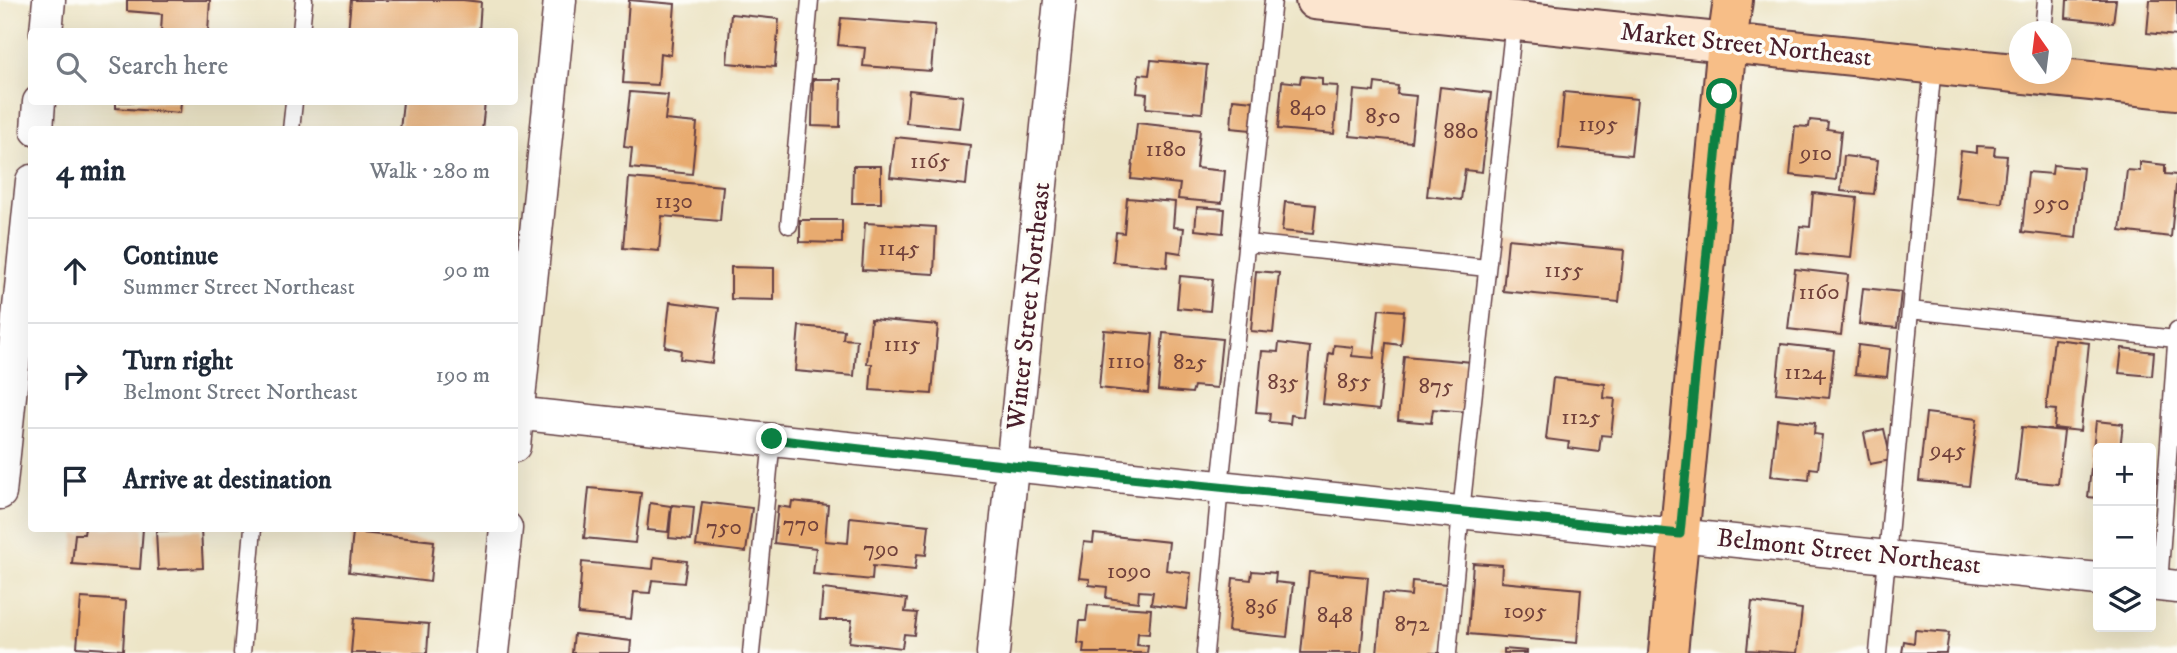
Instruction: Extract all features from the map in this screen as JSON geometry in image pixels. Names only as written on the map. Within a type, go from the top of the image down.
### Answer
[{"type":"main road","name":"Market Street Northeast","points":[[1315,0],[1392,4],[1514,21],[2009,72]]},
{"type":"main road","points":[[1668,653],[1733,0]]},
{"type":"main road","name":"Market Street Northeast","points":[[2072,79],[2177,90]]},
{"type":"street","points":[[46,28],[49,0]]},
{"type":"street","points":[[518,394],[560,0]]},
{"type":"street","name":"Winter Street Northeast","points":[[993,653],[1060,0]]},
{"type":"street","points":[[37,126],[39,105]]},
{"type":"street","points":[[0,493],[15,370],[28,225]]},
{"type":"street","name":"Belmont Street Northeast","points":[[518,413],[2093,578]]},
{"type":"street","points":[[493,653],[506,532]]},
{"type":"lane","points":[[301,28],[304,0]]},
{"type":"lane","points":[[789,225],[810,0]]},
{"type":"lane","points":[[1205,653],[1220,486],[1273,0]]},
{"type":"lane","points":[[2044,21],[2046,0]]},
{"type":"lane","points":[[1448,653],[1514,21]]},
{"type":"lane","points":[[1878,653],[1933,65]]},
{"type":"lane","points":[[291,126],[294,105]]},
{"type":"lane","points":[[1247,243],[1487,268]]},
{"type":"lane","points":[[1910,310],[2176,339]]},
{"type":"lane","points":[[2162,585],[2177,330]]},
{"type":"lane","points":[[751,653],[772,439]]},
{"type":"lane","points":[[242,653],[253,532]]},
{"type":"building","points":[[127,0],[210,0],[208,28],[161,28],[162,14],[127,11]]},
{"type":"building","points":[[351,0],[481,2],[479,28],[348,28]]},
{"type":"building","points":[[629,0],[675,4],[671,55],[660,53],[658,85],[623,83]]},
{"type":"building","points":[[2067,0],[2116,0],[2113,23],[2066,18]]},
{"type":"building","points":[[2150,0],[2177,0],[2177,36],[2147,33]]},
{"type":"building","points":[[731,14],[779,19],[775,67],[727,63]]},
{"type":"building","points":[[841,18],[935,25],[931,71],[863,66],[865,48],[838,45]]},
{"type":"building","points":[[1151,60],[1207,65],[1202,113],[1146,108],[1147,94],[1137,93],[1139,74],[1149,75]]},
{"type":"building","points":[[1301,76],[1322,78],[1322,85],[1338,86],[1334,134],[1278,129],[1282,81],[1300,83]]},
{"type":"building","points":[[813,79],[841,79],[840,127],[812,126]]},
{"type":"building","points":[[1375,83],[1398,86],[1397,94],[1416,96],[1411,142],[1350,136],[1354,90],[1374,92]]},
{"type":"building","points":[[1440,87],[1491,93],[1482,172],[1465,170],[1461,200],[1427,196]]},
{"type":"building","points":[[909,90],[963,96],[959,128],[906,123]]},
{"type":"building","points":[[630,92],[668,95],[665,120],[697,123],[692,174],[630,168],[632,148],[624,147]]},
{"type":"building","points":[[1564,92],[1637,99],[1631,155],[1559,148]]},
{"type":"building","points":[[1233,99],[1253,101],[1251,130],[1231,128]]},
{"type":"building","points":[[116,105],[181,105],[180,113],[116,108]]},
{"type":"building","points":[[403,105],[485,105],[482,126],[400,126]]},
{"type":"building","points":[[1810,120],[1828,122],[1827,129],[1841,131],[1836,180],[1790,175],[1795,126],[1809,127]]},
{"type":"building","points":[[1137,123],[1200,130],[1196,168],[1225,171],[1222,203],[1178,199],[1180,184],[1131,179]]},
{"type":"building","points":[[895,137],[970,145],[966,185],[890,177]]},
{"type":"building","points":[[1977,146],[1995,147],[1994,155],[2007,156],[2002,203],[1956,198],[1961,151],[1977,153]]},
{"type":"building","points":[[1844,156],[1878,160],[1874,194],[1841,191]]},
{"type":"building","points":[[2140,162],[2165,165],[2165,174],[2177,175],[2171,237],[2120,231],[2127,170],[2140,171]]},
{"type":"building","points":[[2053,165],[2083,168],[2076,238],[2022,232],[2028,172],[2052,174]]},
{"type":"building","points":[[853,166],[881,166],[881,203],[852,203]]},
{"type":"building","points":[[629,178],[723,186],[720,221],[662,216],[659,251],[623,248]]},
{"type":"building","points":[[1813,193],[1857,198],[1851,258],[1797,253],[1800,226],[1810,227]]},
{"type":"building","points":[[1127,198],[1175,202],[1173,227],[1184,228],[1181,253],[1168,251],[1167,267],[1113,262],[1116,232],[1124,233]]},
{"type":"building","points":[[1285,202],[1316,205],[1313,234],[1282,231]]},
{"type":"building","points":[[1197,207],[1225,209],[1223,233],[1195,230]]},
{"type":"building","points":[[800,220],[842,220],[842,243],[800,242]]},
{"type":"building","points":[[865,223],[936,227],[934,274],[862,270]]},
{"type":"building","points":[[1508,239],[1624,250],[1619,302],[1503,291]]},
{"type":"building","points":[[731,267],[774,268],[774,300],[731,299]]},
{"type":"building","points":[[1795,269],[1848,275],[1841,335],[1788,329]]},
{"type":"building","points":[[1256,271],[1279,273],[1273,333],[1251,331]]},
{"type":"building","points":[[1180,276],[1213,279],[1210,311],[1177,308]]},
{"type":"building","points":[[1863,288],[1901,292],[1897,328],[1859,324]]},
{"type":"building","points":[[670,302],[719,308],[712,363],[680,359],[681,350],[665,347]]},
{"type":"building","points":[[1379,309],[1404,311],[1401,345],[1386,343],[1379,410],[1323,404],[1329,353],[1333,354],[1334,345],[1353,347],[1352,356],[1374,358]]},
{"type":"building","points":[[871,319],[938,325],[932,394],[870,390],[872,364],[867,364]]},
{"type":"building","points":[[799,326],[844,330],[843,339],[857,340],[854,376],[795,371]]},
{"type":"building","points":[[1104,330],[1153,334],[1148,393],[1099,388]]},
{"type":"building","points":[[1163,333],[1222,339],[1217,388],[1194,386],[1192,393],[1158,390]]},
{"type":"building","points":[[2054,339],[2089,343],[2080,431],[2054,428],[2056,410],[2046,409]]},
{"type":"building","points":[[1279,343],[1310,347],[1303,417],[1291,415],[1290,424],[1269,422],[1270,413],[1256,412],[1262,351],[1278,352]]},
{"type":"building","points":[[1781,344],[1834,350],[1829,398],[1776,393]]},
{"type":"building","points":[[1858,345],[1890,349],[1887,377],[1855,374]]},
{"type":"building","points":[[2122,348],[2154,352],[2152,376],[2119,373]]},
{"type":"building","points":[[1404,356],[1472,362],[1468,412],[1433,409],[1431,423],[1398,420]]},
{"type":"building","points":[[1553,378],[1605,384],[1604,398],[1615,399],[1611,436],[1601,435],[1599,452],[1568,448],[1569,442],[1546,439]]},
{"type":"building","points":[[1926,413],[1977,419],[1969,486],[1919,481]]},
{"type":"building","points":[[1777,419],[1815,423],[1814,434],[1822,435],[1818,469],[1810,468],[1809,480],[1771,476]]},
{"type":"building","points":[[2096,421],[2123,424],[2121,443],[2094,443]]},
{"type":"building","points":[[2022,427],[2064,431],[2058,484],[2016,480]]},
{"type":"building","points":[[1884,429],[1891,460],[1870,464],[1864,433]]},
{"type":"building","points":[[2093,450],[2093,498],[2088,497]]},
{"type":"building","points":[[589,488],[641,493],[635,543],[584,538]]},
{"type":"building","points":[[792,501],[828,505],[825,541],[848,543],[850,517],[929,525],[926,555],[917,554],[915,570],[873,566],[872,580],[813,574],[816,548],[774,543],[778,506],[791,508]]},
{"type":"building","points":[[702,502],[752,508],[746,552],[696,546]]},
{"type":"building","points":[[650,503],[671,506],[668,532],[647,530]]},
{"type":"building","points":[[672,505],[694,507],[691,540],[669,538]]},
{"type":"building","points":[[143,532],[140,569],[72,564],[75,534]]},
{"type":"building","points":[[156,532],[201,532],[203,568],[158,570]]},
{"type":"building","points":[[353,532],[434,541],[430,582],[349,572]]},
{"type":"building","points":[[1094,534],[1169,542],[1166,570],[1191,573],[1187,609],[1151,604],[1153,592],[1139,591],[1138,602],[1106,598],[1107,587],[1089,585],[1090,579],[1079,578],[1084,542],[1093,543]]},
{"type":"building","points":[[654,557],[687,561],[684,583],[652,580],[650,593],[634,592],[631,619],[578,614],[582,562],[653,569]]},
{"type":"building","points":[[1473,563],[1502,565],[1501,582],[1581,589],[1577,643],[1468,634]]},
{"type":"building","points":[[1252,571],[1276,573],[1275,582],[1293,584],[1287,637],[1228,631],[1233,578],[1251,580]]},
{"type":"building","points":[[1309,572],[1368,577],[1361,653],[1301,653]]},
{"type":"building","points":[[1412,581],[1447,584],[1440,653],[1377,653],[1383,593],[1411,596]]},
{"type":"building","points":[[823,589],[907,599],[905,612],[917,613],[914,635],[904,634],[902,648],[849,642],[852,620],[820,620]]},
{"type":"building","points":[[81,598],[126,601],[123,650],[77,647]]},
{"type":"building","points":[[1752,602],[1802,609],[1797,653],[1747,650]]},
{"type":"building","points":[[1088,605],[1151,609],[1149,634],[1138,633],[1137,645],[1148,646],[1147,653],[1083,653],[1084,644],[1078,643],[1080,621],[1086,621]]},
{"type":"building","points":[[354,618],[429,624],[427,653],[351,653]]},
{"type":"building","points":[[1915,630],[1949,633],[1946,653],[1902,653],[1904,641],[1914,643]]},
{"type":"building","points":[[574,634],[631,641],[630,653],[572,653]]},
{"type":"building","points":[[1504,649],[1527,651],[1527,653],[1504,653]]},
{"type":"route","points":[[772,439],[1680,534],[1722,94]]}]
